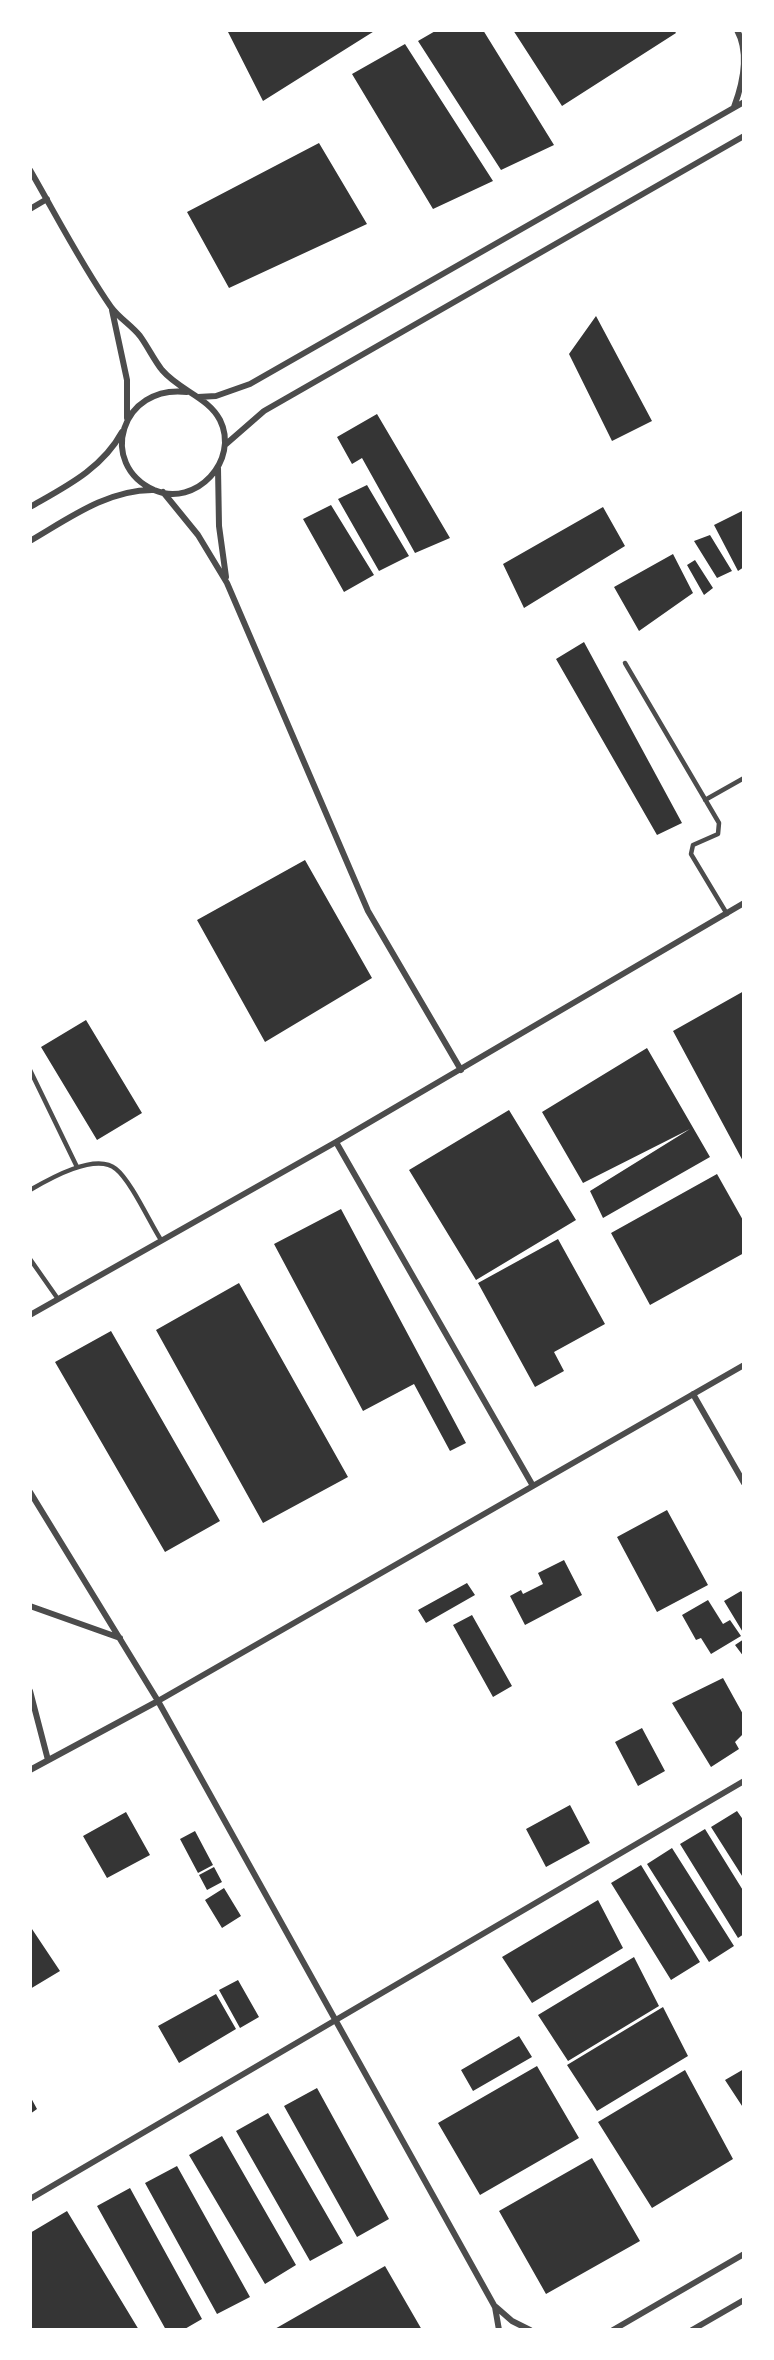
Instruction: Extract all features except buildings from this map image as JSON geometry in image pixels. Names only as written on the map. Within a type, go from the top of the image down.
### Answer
[{"type":"street","points":[[735,107],[744,73],[742,38],[737,30]]},
{"type":"street","points":[[198,397],[216,396],[250,384],[744,102]]},
{"type":"street","points":[[225,445],[264,411],[744,136]]},
{"type":"street","points":[[30,170],[112,309],[140,337],[161,369],[187,392],[207,403],[221,422],[225,445],[218,468],[219,526],[227,583]]},
{"type":"street","points":[[30,209],[47,199]]},
{"type":"street","points":[[112,309],[127,380],[127,420]]},
{"type":"street","points":[[30,507],[85,474],[114,446],[133,410],[152,396],[163,392],[187,392]]},
{"type":"street","points":[[123,429],[123,451],[131,471],[154,490]]},
{"type":"street","points":[[30,541],[99,502],[136,490],[176,493],[194,489],[210,478],[218,468]]},
{"type":"street","points":[[163,492],[198,536],[227,583],[368,911],[461,1070]]},
{"type":"street","points":[[30,1314],[336,1143],[744,903]]},
{"type":"street","points":[[336,1143],[532,1486]]},
{"type":"street","points":[[30,1770],[158,1701],[744,1365]]},
{"type":"street","points":[[693,1394],[744,1483]]},
{"type":"street","points":[[30,1492],[158,1701],[495,2307],[512,2321],[530,2330]]},
{"type":"street","points":[[30,1606],[120,1639]]},
{"type":"street","points":[[30,1690],[48,1760]]},
{"type":"street","points":[[30,2199],[744,1781]]},
{"type":"street","points":[[612,2330],[744,2254]]},
{"type":"street","points":[[692,2330],[744,2300]]},
{"type":"street","points":[[495,2307],[498,2330]]},
{"type":"lane","points":[[625,663],[719,823],[718,834],[693,845],[692,854],[727,914]]},
{"type":"lane","points":[[705,800],[744,778]]},
{"type":"lane","points":[[30,1070],[77,1167]]},
{"type":"lane","points":[[30,1190],[77,1167],[102,1163],[116,1168],[161,1240]]},
{"type":"lane","points":[[30,1259],[58,1299]]}]
